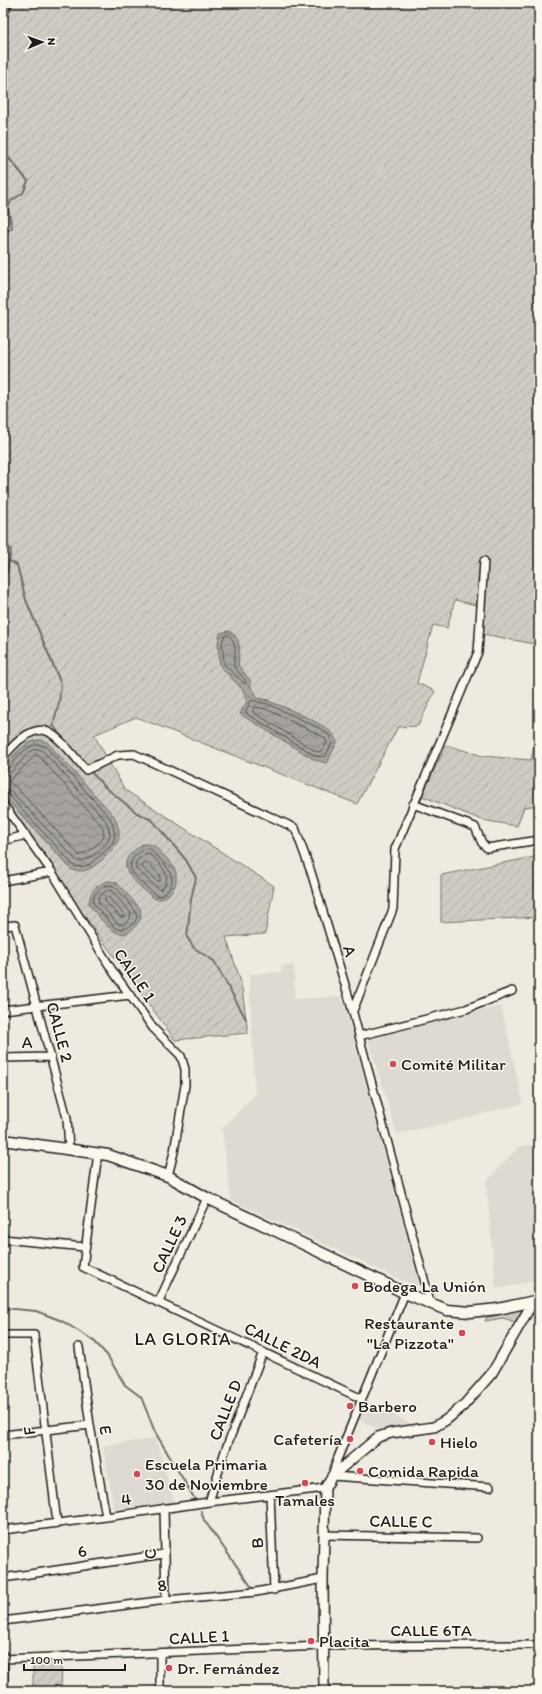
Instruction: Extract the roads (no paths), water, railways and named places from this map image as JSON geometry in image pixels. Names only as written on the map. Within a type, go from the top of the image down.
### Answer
[{"type":"main road","points":[[3,8],[5,3]]},
{"type":"main road","points":[[3,1140],[69,1148],[108,1155],[168,1176],[207,1198],[405,1293],[447,1310],[470,1312],[498,1309],[536,1301]]},
{"type":"street","points":[[352,1011],[393,909],[395,849],[412,804],[478,652],[484,561]]},
{"type":"street","name":"A","points":[[3,757],[21,739],[33,732],[40,730],[47,731],[56,737],[86,770],[118,754],[134,754],[295,828],[311,872],[352,1011],[432,1304]]},
{"type":"street","name":"CALLE 1","points":[[3,804],[52,872],[112,970],[153,1028],[181,1056],[185,1069],[180,1119],[168,1176]]},
{"type":"street","points":[[412,804],[475,827],[482,843],[487,848],[539,840]]},
{"type":"street","points":[[3,841],[26,835]]},
{"type":"street","points":[[3,881],[52,872]]},
{"type":"street","name":"CALLE 2","points":[[3,926],[15,924],[67,1118],[69,1148]]},
{"type":"street","points":[[359,1036],[466,1010],[512,991]]},
{"type":"street","points":[[3,1010],[130,995]]},
{"type":"street","name":"A","points":[[3,1058],[51,1057]]},
{"type":"street","points":[[3,1239],[85,1247],[98,1153]]},
{"type":"street","name":"CALLE 3","points":[[158,1302],[207,1198]]},
{"type":"street","name":"CALLE 2DA","points":[[85,1247],[83,1267],[362,1399]]},
{"type":"street","points":[[324,1691],[323,1579],[325,1488],[332,1476],[337,1460],[405,1293]]},
{"type":"street","points":[[332,1476],[378,1437],[391,1433],[434,1427],[446,1420],[463,1406],[492,1373],[536,1301]]},
{"type":"street","name":"F","points":[[3,1335],[34,1335],[44,1430],[57,1523]]},
{"type":"street","name":"E","points":[[79,1347],[90,1425],[106,1517]]},
{"type":"street","name":"CALLE D","points":[[209,1502],[225,1451],[263,1352]]},
{"type":"street","points":[[3,1435],[90,1425]]},
{"type":"street","points":[[332,1476],[490,1487]]},
{"type":"street","name":"4","points":[[3,1530],[325,1488]]},
{"type":"street","name":"B","points":[[270,1495],[274,1590]]},
{"type":"street","name":"C","points":[[164,1508],[166,1600]]},
{"type":"street","name":"CALLE C","points":[[324,1535],[477,1538]]},
{"type":"street","name":"6","points":[[3,1578],[164,1554]]},
{"type":"street","name":"8","points":[[3,1621],[166,1600],[274,1590],[323,1579]]},
{"type":"street","name":"CALLE 6TA","points":[[324,1646],[539,1645]]},
{"type":"street","name":"CALLE 1","points":[[3,1659],[160,1654],[324,1646]]},
{"type":"street","points":[[160,1654],[160,1691]]},
{"type":"street","points":[[3,1655],[4,1691]]},
{"type":"water","points":[[229,631],[238,642],[238,665],[250,680],[251,688],[255,692],[257,698],[274,703],[307,717],[317,722],[333,734],[337,742],[327,763],[315,760],[240,714],[247,701],[243,690],[220,666],[218,643],[220,633]]},
{"type":"water","points":[[39,740],[47,742],[114,816],[116,821],[119,830],[119,837],[114,847],[98,863],[86,870],[72,870],[3,795],[3,768],[23,747],[33,741]]},
{"type":"water","points":[[142,844],[153,846],[157,849],[171,863],[176,873],[173,889],[166,897],[161,899],[155,899],[139,886],[134,881],[127,869],[126,863],[128,857]]},
{"type":"water","points":[[107,881],[116,882],[140,908],[141,918],[134,928],[127,933],[120,934],[107,926],[89,905],[92,892],[99,885]]},
{"type":"waterway","points":[[3,151],[28,181],[23,193],[11,201],[8,208],[12,228],[3,234]]},
{"type":"waterway","points":[[3,394],[7,412],[3,414]]},
{"type":"waterway","points":[[3,540],[11,550],[7,572],[3,574]]},
{"type":"waterway","points":[[9,561],[17,565],[26,600],[61,684],[59,703],[53,725],[64,740]]},
{"type":"waterway","points":[[89,770],[106,788],[137,813],[152,820],[186,860],[196,878],[191,899],[187,937],[194,948],[214,961],[246,1019]]},
{"type":"waterway","points":[[3,1308],[36,1311],[62,1321],[93,1340],[107,1355],[125,1385],[141,1397],[155,1432],[196,1501]]},
{"type":"waterway","points":[[201,1511],[204,1520],[253,1589]]},
{"type":"place","name":"Comité Militar","points":[[393,1064]]},
{"type":"place","name":"Bodega La Unión","points":[[355,1286]]},
{"type":"place","name":"Restaurante \"La Pizzota\"","points":[[462,1333]]},
{"type":"place","name":"Barbero","points":[[350,1406]]},
{"type":"place","name":"Cafetería","points":[[350,1439]]},
{"type":"place","name":"Hielo","points":[[432,1442]]},
{"type":"place","name":"Comida Rapida","points":[[360,1471]]},
{"type":"place","name":"Escuela Primaria 30 de Noviembre","points":[[137,1474]]},
{"type":"place","name":"Tamales","points":[[305,1483]]},
{"type":"place","name":"Placita","points":[[311,1641]]},
{"type":"place","name":"Dr. Fernández","points":[[169,1668]]},
{"type":"district","name":"LA GLORIA","points":[[183,1339]]}]
